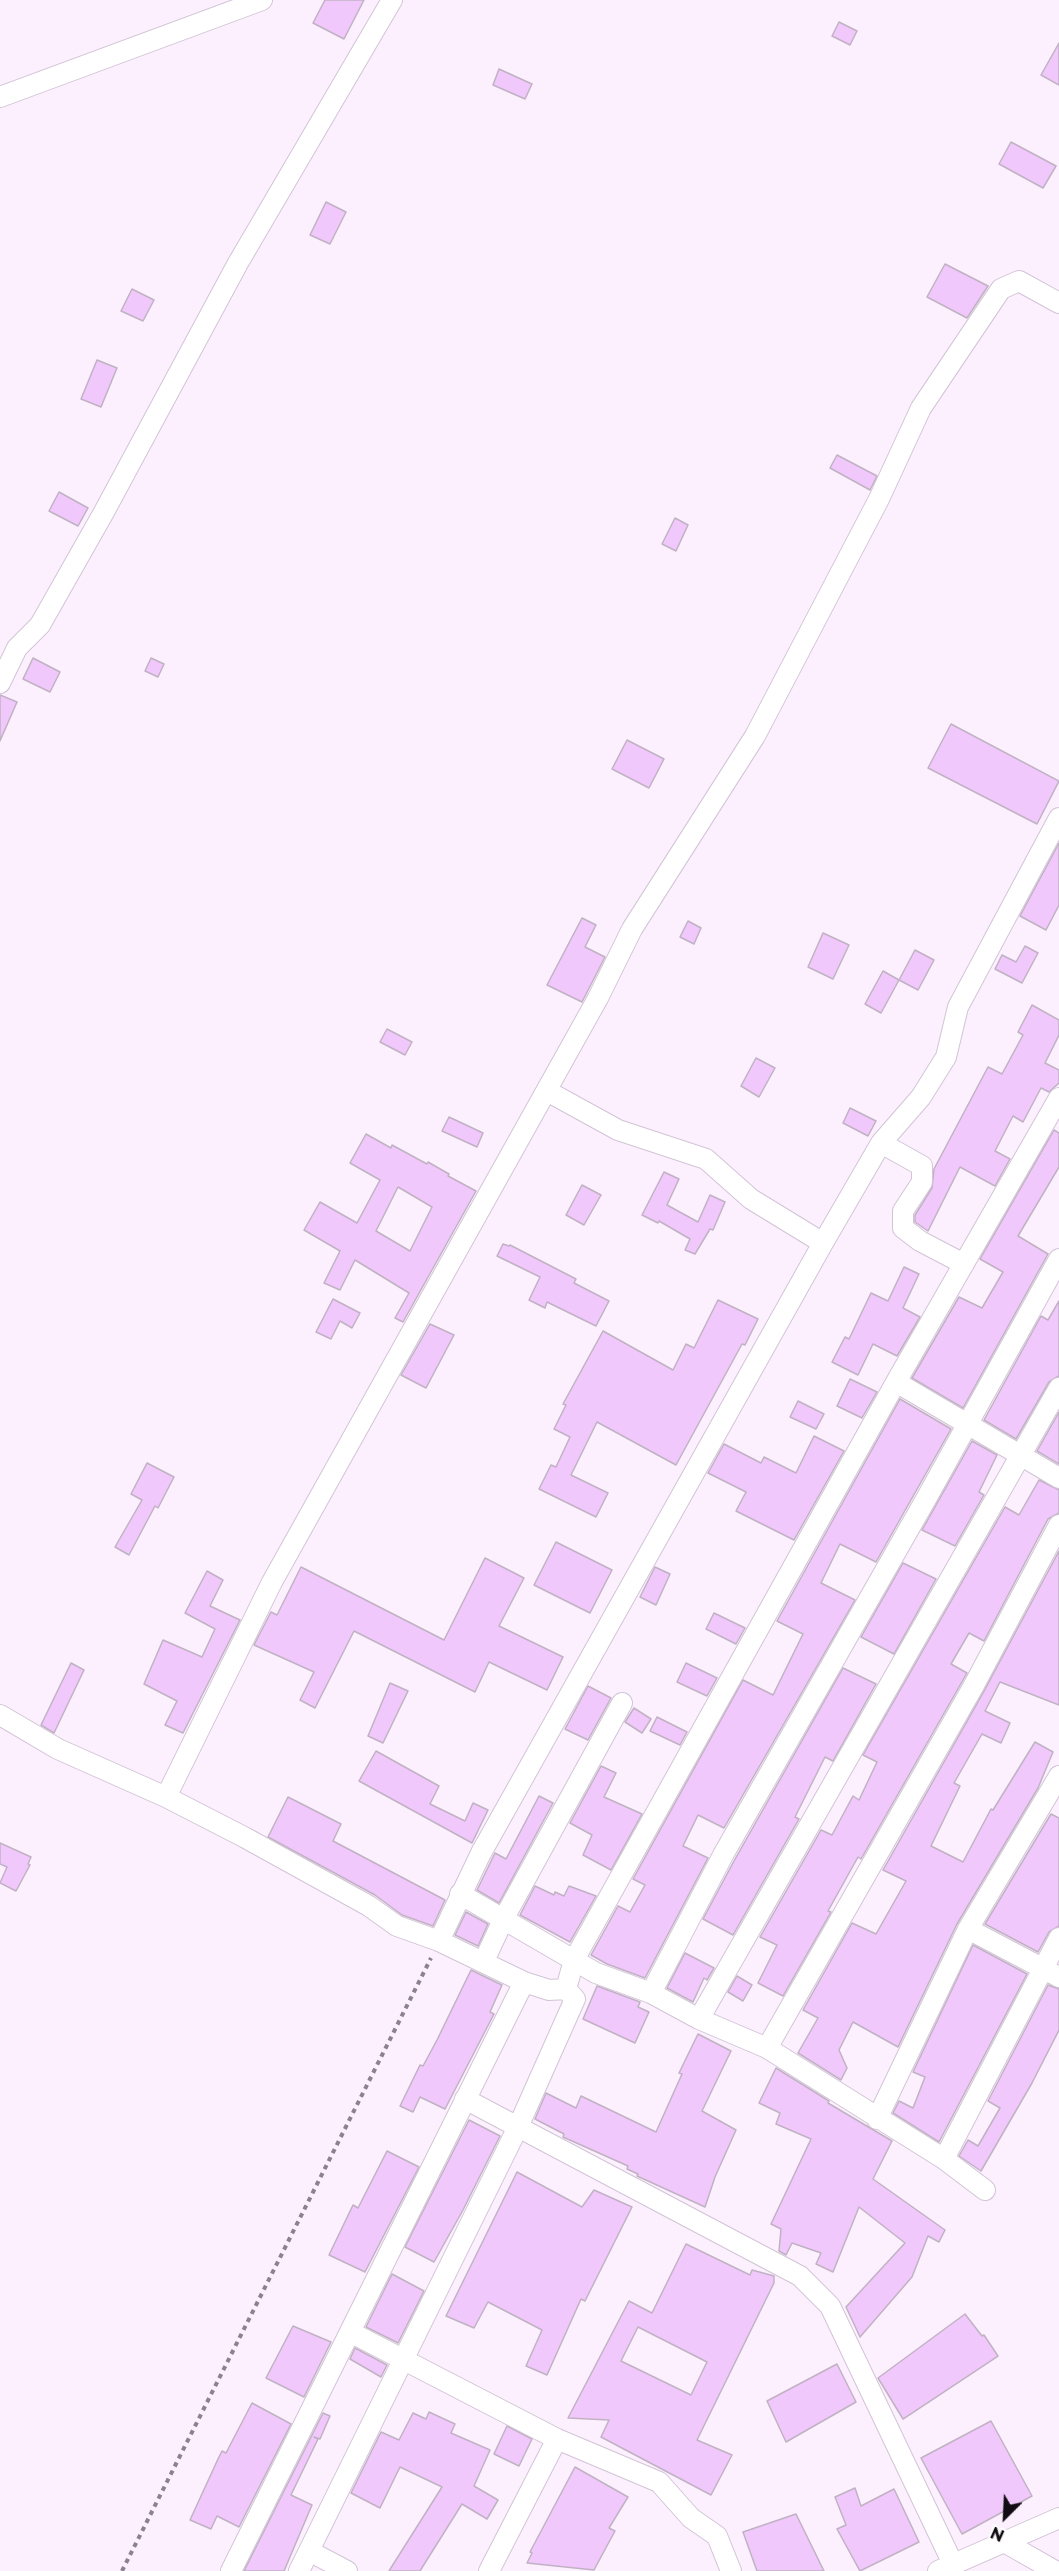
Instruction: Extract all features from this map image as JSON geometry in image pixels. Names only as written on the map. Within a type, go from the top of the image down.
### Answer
[{"type":"street","points":[[0,97],[262,0]]},
{"type":"street","points":[[0,683],[17,648],[40,626],[104,512],[237,263],[392,0]]},
{"type":"street","points":[[166,1797],[272,1582],[598,998],[632,929],[755,736],[879,499],[921,408],[1001,289],[1019,281],[1059,303]]},
{"type":"street","points":[[439,1941],[460,1894],[528,1769],[823,1243],[881,1143],[921,1097],[946,1057],[958,1007],[1059,818]]},
{"type":"street","points":[[546,1091],[618,1130],[706,1159],[752,1199],[823,1243]]},
{"type":"street","points":[[566,1989],[574,1960],[896,1382],[1059,1098]]},
{"type":"street","points":[[881,1143],[922,1166],[922,1182],[903,1211],[903,1228],[920,1241],[964,1263]]},
{"type":"street","points":[[651,1993],[723,1855],[926,1499],[1059,1258]]},
{"type":"street","points":[[896,1382],[1059,1478]]},
{"type":"street","points":[[699,2019],[1059,1388]]},
{"type":"street","points":[[767,2048],[973,1687],[1059,1525]]},
{"type":"street","points":[[484,1961],[504,1918],[622,1703]]},
{"type":"street","points":[[0,1715],[58,1749],[166,1797],[369,1906],[397,1926],[439,1941],[524,1982],[549,1990],[566,1989]]},
{"type":"street","points":[[877,2118],[968,1929],[1059,1776]]},
{"type":"street","points":[[460,1894],[596,1973],[651,1993],[699,2019],[767,2048],[944,2159],[985,2190]]},
{"type":"street","points":[[968,1929],[1051,1973]]},
{"type":"street","points":[[944,2159],[1051,1973],[1059,1938]]},
{"type":"street","points":[[231,2571],[524,1982]]},
{"type":"street","points":[[299,2571],[518,2127],[575,1999],[566,1989]]},
{"type":"street","points":[[465,2099],[800,2276],[830,2306],[945,2568],[1059,2518]]},
{"type":"street","points":[[350,2332],[557,2439],[659,2482],[691,2517],[717,2536],[731,2571]]},
{"type":"street","points":[[489,2571],[557,2439]]},
{"type":"street","points":[[1006,2542],[1055,2571]]},
{"type":"street","points":[[309,2551],[347,2571]]},
{"type":"path","points":[[122,2571],[439,1941]]},
{"type":"building","points":[[325,0],[364,0],[344,39],[313,23]]},
{"type":"building","points":[[839,22],[857,31],[850,45],[832,36]]},
{"type":"building","points":[[1059,43],[1059,85],[1041,75]]},
{"type":"building","points":[[499,69],[532,84],[525,99],[493,85]]},
{"type":"building","points":[[1011,142],[1056,166],[1043,188],[999,164]]},
{"type":"building","points":[[326,202],[346,212],[330,244],[310,235]]},
{"type":"building","points":[[945,264],[988,286],[967,318],[927,297]]},
{"type":"building","points":[[132,289],[154,300],[143,321],[121,311]]},
{"type":"building","points":[[97,360],[117,368],[101,407],[81,399]]},
{"type":"building","points":[[837,455],[877,476],[870,490],[830,468]]},
{"type":"building","points":[[59,492],[88,508],[78,526],[49,511]]},
{"type":"building","points":[[675,518],[688,525],[676,551],[662,544]]},
{"type":"building","points":[[33,658],[60,672],[50,692],[23,679]]},
{"type":"building","points":[[151,658],[164,664],[158,677],[145,671]]},
{"type":"building","points":[[0,695],[17,702],[0,741]]},
{"type":"building","points":[[951,724],[1059,781],[1037,824],[928,768]]},
{"type":"building","points":[[627,740],[664,759],[649,788],[612,769]]},
{"type":"building","points":[[1059,843],[1059,905],[1046,930],[1020,916]]},
{"type":"building","points":[[582,918],[596,925],[585,947],[605,957],[582,1002],[547,985]]},
{"type":"building","points":[[688,921],[701,928],[694,944],[680,937]]},
{"type":"building","points":[[823,933],[849,945],[833,979],[808,967]]},
{"type":"building","points":[[1025,946],[1038,953],[1022,983],[995,969],[1002,955],[1016,962]]},
{"type":"building","points":[[915,950],[934,960],[918,990],[899,980]]},
{"type":"building","points":[[883,971],[899,980],[881,1013],[865,1004]]},
{"type":"building","points":[[1032,1005],[1059,1020],[1059,1035],[1045,1063],[1059,1070],[1059,1083],[1049,1092],[1041,1088],[1023,1122],[1013,1116],[995,1151],[1010,1159],[995,1186],[960,1167],[928,1231],[915,1222],[915,1215],[932,1188],[934,1169],[988,1067],[1002,1074],[1023,1035],[1018,1032]]},
{"type":"building","points":[[387,1029],[412,1042],[405,1055],[380,1042]]},
{"type":"building","points":[[756,1058],[775,1068],[759,1097],[741,1086]]},
{"type":"building","points":[[850,1108],[876,1121],[868,1136],[843,1123]]},
{"type":"building","points":[[449,1117],[483,1133],[477,1147],[442,1131]]},
{"type":"building","points":[[1054,1130],[1059,1133],[1059,1167],[1018,1236],[1048,1254],[963,1408],[912,1378],[959,1297],[982,1308],[1003,1272],[980,1259]]},
{"type":"building","points":[[366,1134],[391,1148],[392,1145],[427,1164],[428,1162],[476,1191],[403,1322],[395,1318],[409,1293],[355,1260],[340,1290],[324,1283],[340,1251],[304,1230],[320,1202],[357,1223],[380,1180],[350,1163]],"holes":[[[398,1187],[432,1207],[410,1251],[376,1231]]]},
{"type":"building","points":[[664,1172],[679,1179],[667,1205],[698,1222],[710,1195],[725,1202],[713,1230],[710,1229],[695,1254],[685,1250],[690,1239],[659,1221],[658,1223],[642,1215]]},
{"type":"building","points":[[582,1185],[601,1195],[584,1225],[566,1215]]},
{"type":"building","points":[[503,1244],[510,1245],[576,1279],[574,1283],[609,1301],[596,1326],[547,1302],[545,1308],[529,1300],[540,1277],[497,1256]]},
{"type":"building","points":[[904,1267],[919,1274],[903,1308],[920,1317],[897,1356],[873,1344],[858,1375],[832,1362],[845,1337],[849,1339],[871,1293],[888,1301]]},
{"type":"building","points":[[333,1299],[360,1313],[352,1328],[340,1321],[331,1339],[316,1332]]},
{"type":"building","points":[[718,1300],[758,1319],[676,1465],[597,1422],[571,1475],[608,1493],[596,1517],[539,1489],[551,1465],[556,1467],[570,1437],[554,1429],[566,1405],[563,1404],[603,1331],[673,1370],[686,1344],[694,1348]]},
{"type":"building","points":[[1059,1301],[1059,1376],[1049,1382],[1016,1439],[984,1420],[1041,1316],[1048,1320]]},
{"type":"building","points":[[430,1324],[454,1335],[426,1388],[401,1375]]},
{"type":"building","points":[[850,1379],[877,1392],[862,1418],[837,1406]]},
{"type":"building","points":[[900,1399],[951,1429],[876,1562],[840,1544],[821,1583],[855,1600],[724,1828],[698,1815],[683,1846],[708,1858],[645,1978],[607,1964],[591,1955],[618,1906],[630,1912],[645,1885],[633,1879],[743,1680],[773,1695],[803,1634],[777,1621]]},
{"type":"building","points":[[798,1401],[824,1414],[816,1429],[790,1417]]},
{"type":"building","points":[[1059,1412],[1059,1464],[1037,1451]]},
{"type":"building","points":[[814,1436],[844,1451],[794,1540],[736,1511],[746,1492],[708,1473],[724,1444],[761,1463],[764,1457],[796,1473]]},
{"type":"building","points":[[972,1441],[997,1455],[979,1492],[984,1495],[955,1546],[922,1530]]},
{"type":"building","points":[[147,1463],[174,1477],[158,1508],[155,1506],[129,1555],[115,1547],[142,1500],[131,1494]]},
{"type":"building","points":[[1039,1480],[1059,1490],[1059,1513],[1048,1519],[984,1641],[969,1633],[951,1664],[967,1673],[861,1859],[858,1857],[828,1911],[831,1912],[783,1996],[758,1983],[777,1945],[760,1937],[821,1830],[832,1835],[853,1796],[859,1800],[877,1762],[863,1755],[1005,1507],[1019,1515]]},
{"type":"building","points":[[556,1542],[612,1570],[590,1613],[534,1585]]},
{"type":"building","points":[[1059,1551],[1059,1705],[1000,1682],[985,1711],[1010,1723],[1001,1743],[982,1734],[954,1783],[960,1786],[931,1846],[963,1862],[991,1809],[993,1810],[1035,1742],[1053,1752],[1038,1788],[957,1924],[898,2047],[853,2022],[839,2050],[847,2068],[841,2080],[798,2053],[818,2018],[803,2010],[852,1923],[876,1934],[906,1881],[883,1870],[983,1693]]},
{"type":"building","points":[[485,1558],[524,1578],[499,1626],[563,1657],[547,1690],[489,1662],[475,1692],[354,1631],[315,1708],[300,1700],[314,1672],[254,1645],[271,1612],[277,1615],[301,1567],[444,1640]]},
{"type":"building","points":[[903,1563],[936,1579],[894,1654],[861,1637]]},
{"type":"building","points":[[655,1567],[670,1574],[656,1605],[640,1597]]},
{"type":"building","points":[[207,1571],[223,1580],[210,1606],[240,1620],[183,1733],[165,1725],[177,1701],[144,1684],[163,1640],[202,1657],[215,1629],[185,1613]]},
{"type":"building","points":[[714,1613],[745,1628],[736,1644],[706,1629]]},
{"type":"building","points":[[71,1663],[84,1670],[54,1733],[41,1725]]},
{"type":"building","points":[[686,1663],[717,1678],[707,1696],[677,1682]]},
{"type":"building","points":[[843,1668],[876,1684],[833,1761],[825,1757],[795,1817],[799,1819],[733,1935],[703,1919]]},
{"type":"building","points":[[390,1683],[408,1691],[383,1743],[368,1736]]},
{"type":"building","points":[[588,1686],[611,1698],[588,1740],[565,1729]]},
{"type":"building","points":[[634,1708],[651,1719],[642,1733],[625,1722]]},
{"type":"building","points":[[657,1717],[687,1732],[680,1745],[650,1731]]},
{"type":"building","points":[[376,1751],[439,1786],[430,1804],[465,1821],[473,1803],[488,1810],[472,1843],[359,1781]]},
{"type":"building","points":[[601,1766],[616,1773],[604,1797],[642,1814],[611,1870],[583,1855],[592,1835],[570,1823]]},
{"type":"building","points":[[539,1796],[553,1803],[499,1903],[477,1890],[495,1853],[506,1859]]},
{"type":"building","points":[[288,1797],[341,1824],[333,1841],[445,1900],[433,1926],[402,1915],[375,1895],[268,1837]]},
{"type":"building","points":[[1051,1814],[1059,1818],[1059,1926],[1049,1932],[1038,1952],[985,1924]]},
{"type":"building","points":[[0,1843],[31,1857],[28,1864],[30,1865],[16,1891],[0,1883],[7,1867],[0,1864]]},
{"type":"building","points":[[535,1886],[554,1895],[555,1892],[564,1896],[569,1886],[596,1896],[570,1942],[520,1915]]},
{"type":"building","points":[[466,1912],[488,1924],[478,1946],[455,1935]]},
{"type":"building","points":[[973,1945],[1027,1974],[939,2142],[893,2113],[899,2101],[913,2108],[925,2077],[913,2072]]},
{"type":"building","points":[[685,1953],[714,1968],[707,1980],[704,1978],[693,2002],[667,1988]]},
{"type":"building","points":[[471,1970],[502,1985],[490,2012],[494,2014],[445,2109],[420,2097],[413,2112],[400,2106],[420,2065],[423,2066],[437,2040]]},
{"type":"building","points":[[737,1976],[752,1985],[743,2001],[728,1992]]},
{"type":"building","points":[[1048,1985],[1059,1989],[1059,2030],[1032,2083],[981,2171],[959,2156],[968,2140],[978,2146],[1000,2108],[988,2101]]},
{"type":"building","points":[[597,1986],[640,2002],[638,2007],[649,2012],[635,2043],[583,2019]]},
{"type":"building","points":[[698,2034],[731,2051],[702,2111],[736,2130],[715,2177],[705,2207],[637,2176],[638,2174],[627,2169],[628,2166],[563,2137],[564,2134],[535,2119],[546,2093],[576,2108],[581,2096],[656,2132],[682,2074],[679,2073]]},
{"type":"building","points":[[776,2068],[829,2101],[828,2103],[892,2141],[873,2179],[945,2230],[939,2242],[928,2236],[912,2277],[860,2337],[846,2307],[905,2243],[859,2207],[833,2272],[816,2264],[821,2253],[792,2243],[786,2255],[779,2251],[781,2229],[771,2224],[811,2139],[776,2124],[780,2113],[759,2103]]},
{"type":"building","points":[[469,2120],[500,2136],[434,2262],[405,2247]]},
{"type":"building","points":[[387,2151],[419,2167],[365,2272],[329,2255],[353,2205],[358,2208]]},
{"type":"building","points":[[517,2172],[582,2207],[594,2190],[632,2207],[585,2301],[581,2299],[547,2375],[526,2366],[542,2330],[488,2302],[474,2328],[446,2316]]},
{"type":"building","points":[[686,2244],[750,2275],[752,2270],[774,2276],[774,2283],[697,2440],[732,2455],[711,2495],[601,2437],[609,2420],[568,2418],[629,2301],[652,2313]],"holes":[[[638,2327],[707,2362],[691,2395],[621,2361]]]},
{"type":"building","points":[[392,2274],[424,2291],[398,2343],[366,2327]]},
{"type":"building","points":[[965,2314],[982,2336],[984,2335],[998,2356],[903,2419],[878,2378]]},
{"type":"building","points":[[293,2326],[331,2342],[304,2397],[266,2378]]},
{"type":"building","points":[[355,2348],[387,2365],[381,2377],[350,2359]]},
{"type":"building","points":[[837,2364],[856,2402],[786,2442],[767,2401]]},
{"type":"building","points":[[252,2403],[291,2424],[239,2527],[217,2516],[211,2529],[190,2520],[222,2451],[226,2453]]},
{"type":"building","points":[[429,2412],[455,2424],[451,2433],[490,2450],[474,2486],[498,2500],[487,2519],[462,2504],[420,2571],[389,2571],[442,2487],[400,2467],[380,2508],[351,2493],[381,2432],[399,2440],[413,2413],[426,2419]]},
{"type":"building","points":[[323,2413],[330,2416],[320,2439],[314,2437],[318,2439],[291,2495],[312,2505],[284,2571],[244,2571]]},
{"type":"building","points":[[991,2421],[1032,2496],[962,2534],[921,2458]]},
{"type":"building","points":[[507,2426],[532,2439],[519,2466],[494,2454]]},
{"type":"building","points":[[575,2467],[628,2497],[609,2528],[615,2531],[594,2570],[527,2563],[532,2553],[530,2552]]},
{"type":"building","points":[[855,2488],[861,2506],[894,2489],[919,2542],[860,2571],[837,2529],[846,2525],[835,2497]]},
{"type":"building","points":[[796,2514],[824,2571],[757,2571],[743,2532]]}]
